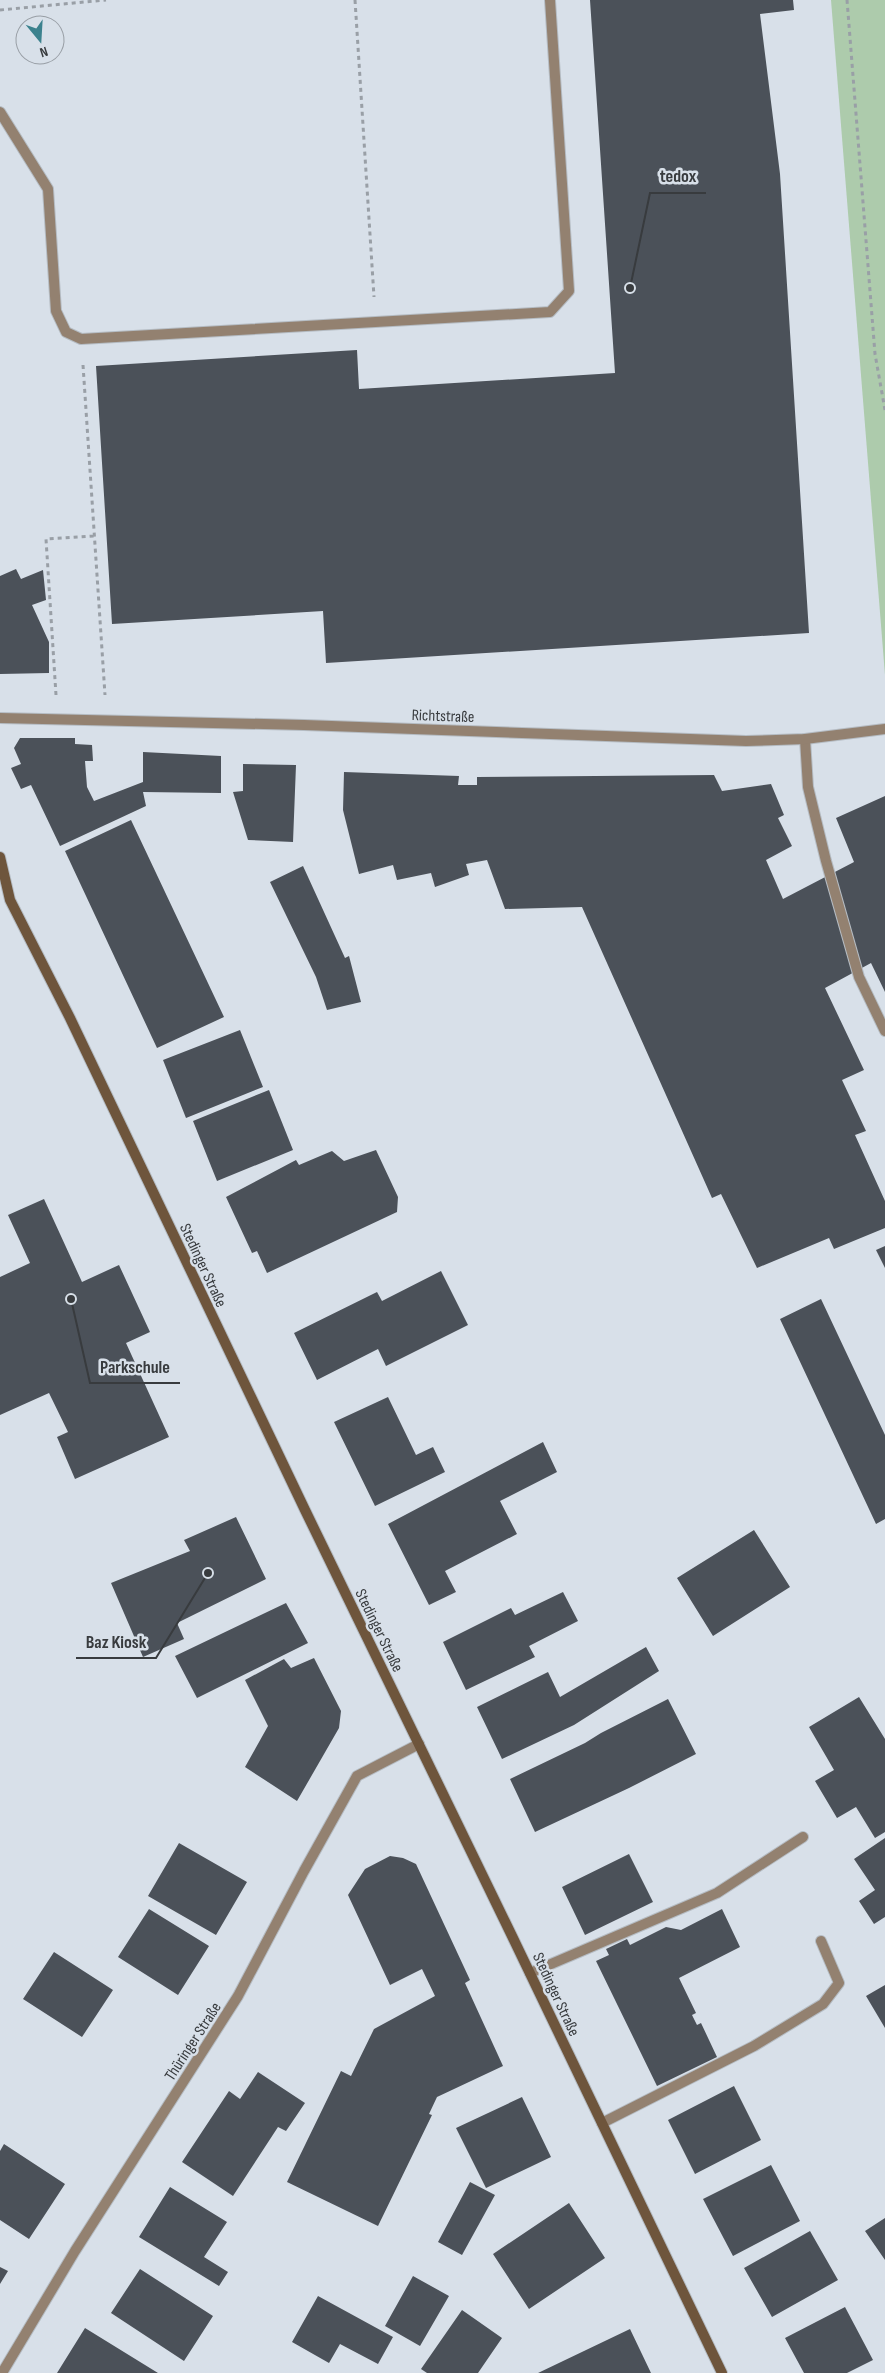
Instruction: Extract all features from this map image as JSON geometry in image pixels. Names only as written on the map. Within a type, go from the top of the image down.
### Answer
[{"type":"main road","name":"Stedinger Straße","points":[[0,857],[10,900],[70,1018],[722,2373]]},
{"type":"main road","name":"Stedinger Straße","points":[[0,893],[10,900]]},
{"type":"street","points":[[0,112],[48,189],[56,311],[66,332],[81,339],[550,312],[568,291],[550,0]]},
{"type":"street","name":"Richtstraße","points":[[0,718],[106,719],[746,741],[805,739],[885,729]]},
{"type":"street","points":[[805,739],[808,787],[826,861],[858,977],[885,1030]]},
{"type":"street","name":"Thüringer Straße","points":[[2,2373],[74,2251],[238,1996],[304,1871],[358,1776],[419,1744]]},
{"type":"street","points":[[530,1973],[717,1893],[803,1837]]},
{"type":"street","points":[[602,2123],[754,2046],[823,2004],[839,1984],[821,1941]]},
{"type":"path","points":[[0,10],[106,0]]},
{"type":"path","points":[[356,0],[376,322]]},
{"type":"path","points":[[847,0],[875,354],[885,410]]},
{"type":"path","points":[[81,339],[106,719]]},
{"type":"path","points":[[58,719],[46,539],[94,536]]},
{"type":"green space","points":[[831,0],[885,0],[885,675]]},
{"type":"building","points":[[590,0],[793,0],[794,10],[760,14],[780,174],[809,633],[326,663],[323,611],[112,624],[96,366],[357,350],[359,389],[615,373]]},
{"type":"building","points":[[16,569],[21,579],[43,570],[46,600],[32,605],[49,642],[49,673],[0,674],[0,576]]},
{"type":"building","points":[[20,738],[75,738],[75,744],[92,745],[93,761],[85,761],[87,787],[94,801],[143,782],[143,752],[221,756],[221,793],[143,792],[146,806],[60,846],[31,785],[21,789],[11,768],[21,764],[14,748]]},
{"type":"building","points":[[243,764],[296,765],[293,842],[248,840],[233,792],[243,791]]},
{"type":"building","points":[[344,772],[459,776],[458,785],[477,785],[477,777],[714,775],[722,791],[771,784],[784,815],[778,818],[792,846],[766,860],[783,899],[854,862],[836,818],[885,796],[885,992],[871,963],[825,988],[864,1070],[842,1080],[866,1131],[855,1135],[885,1201],[885,1228],[834,1249],[829,1238],[757,1268],[721,1194],[712,1198],[582,907],[505,909],[487,860],[466,864],[469,875],[435,887],[431,873],[397,880],[393,865],[359,874],[343,810]]},
{"type":"building","points":[[131,820],[224,1017],[157,1048],[65,851]]},
{"type":"building","points":[[303,866],[345,958],[349,956],[361,1002],[327,1010],[316,977],[270,882]]},
{"type":"building","points":[[240,1030],[263,1087],[186,1118],[163,1060]]},
{"type":"building","points":[[269,1090],[293,1150],[217,1181],[193,1121]]},
{"type":"building","points":[[376,1150],[398,1197],[397,1212],[267,1273],[257,1251],[252,1253],[226,1197],[296,1160],[299,1165],[332,1151],[344,1161]]},
{"type":"building","points":[[44,1199],[82,1282],[119,1265],[150,1332],[126,1343],[169,1437],[75,1479],[57,1437],[68,1432],[49,1393],[0,1415],[0,1277],[30,1263],[8,1215]]},
{"type":"building","points":[[885,1246],[885,1268],[876,1250]]},
{"type":"building","points":[[441,1271],[468,1325],[386,1366],[378,1349],[317,1380],[294,1333],[377,1292],[382,1301]]},
{"type":"building","points":[[821,1299],[885,1435],[885,1519],[876,1524],[780,1319]]},
{"type":"building","points":[[388,1397],[416,1455],[433,1447],[445,1472],[375,1506],[334,1422]]},
{"type":"building","points":[[543,1442],[557,1472],[500,1501],[517,1534],[445,1571],[456,1592],[429,1605],[388,1524]]},
{"type":"building","points":[[236,1517],[266,1579],[177,1623],[184,1639],[143,1657],[111,1583],[190,1551],[184,1540]]},
{"type":"building","points":[[754,1530],[790,1587],[713,1636],[677,1578]]},
{"type":"building","points":[[563,1592],[578,1621],[529,1646],[535,1657],[466,1690],[443,1642],[511,1608],[515,1615]]},
{"type":"building","points":[[286,1603],[308,1643],[197,1698],[175,1656]]},
{"type":"building","points":[[646,1647],[659,1671],[574,1725],[502,1759],[477,1707],[548,1672],[560,1697]]},
{"type":"building","points":[[314,1658],[341,1711],[339,1728],[297,1801],[245,1767],[268,1726],[245,1680],[284,1659],[291,1668]]},
{"type":"building","points":[[859,1697],[885,1739],[885,1832],[875,1838],[856,1807],[837,1818],[815,1781],[834,1770],[809,1727]]},
{"type":"building","points":[[668,1699],[696,1754],[535,1832],[510,1779],[585,1743]]},
{"type":"building","points":[[885,1838],[885,1917],[874,1924],[859,1901],[875,1890],[854,1859]]},
{"type":"building","points":[[179,1843],[247,1882],[216,1935],[148,1896]]},
{"type":"building","points":[[629,1854],[653,1902],[585,1935],[562,1887]]},
{"type":"building","points":[[390,1856],[403,1858],[416,1864],[470,1980],[465,1983],[503,2066],[437,2097],[429,2114],[432,2115],[378,2226],[287,2182],[341,2071],[351,2076],[374,2029],[435,1996],[422,1969],[390,1985],[348,1895],[365,1869]]},
{"type":"building","points":[[149,1909],[209,1946],[178,1995],[118,1957]]},
{"type":"building","points":[[722,1909],[740,1947],[679,1978],[696,2013],[692,2015],[697,2025],[701,2023],[717,2057],[657,2086],[596,1961],[609,1955],[606,1949],[627,1939],[630,1945],[666,1927],[681,1930]]},
{"type":"building","points":[[54,1952],[113,1990],[82,2037],[23,1999]]},
{"type":"building","points":[[885,1985],[885,2028],[866,1996]]},
{"type":"building","points":[[258,2072],[305,2103],[286,2131],[278,2127],[233,2196],[182,2162],[229,2091],[240,2099]]},
{"type":"building","points":[[734,2086],[761,2140],[695,2174],[668,2120]]},
{"type":"building","points":[[522,2097],[551,2157],[486,2188],[456,2128]]},
{"type":"building","points":[[4,2144],[65,2184],[29,2239],[0,2220],[0,2151]]},
{"type":"building","points":[[771,2165],[800,2221],[733,2256],[703,2199]]},
{"type":"building","points":[[470,2182],[495,2195],[462,2255],[438,2242]]},
{"type":"building","points":[[170,2187],[227,2222],[204,2257],[228,2272],[219,2286],[139,2237]]},
{"type":"building","points":[[569,2203],[605,2258],[529,2309],[493,2254]]},
{"type":"building","points":[[885,2218],[885,2260],[865,2231]]},
{"type":"building","points":[[810,2231],[838,2280],[772,2317],[744,2268]]},
{"type":"building","points":[[0,2267],[8,2271],[0,2284]]},
{"type":"building","points":[[140,2269],[213,2316],[184,2361],[111,2313]]},
{"type":"building","points":[[413,2276],[449,2296],[420,2346],[385,2326]]},
{"type":"building","points":[[318,2296],[393,2337],[378,2364],[340,2344],[329,2363],[292,2342]]},
{"type":"building","points":[[845,2307],[873,2360],[847,2373],[804,2373],[785,2338]]},
{"type":"building","points":[[462,2310],[502,2338],[478,2373],[427,2373],[421,2369]]},
{"type":"building","points":[[85,2328],[158,2373],[57,2373]]},
{"type":"building","points":[[630,2329],[651,2373],[538,2373]]},
{"type":"place","name":"tedox","points":[[630,288]]},
{"type":"place","name":"Parkschule","points":[[71,1299]]},
{"type":"place","name":"Baz Kiosk","points":[[208,1573]]}]
